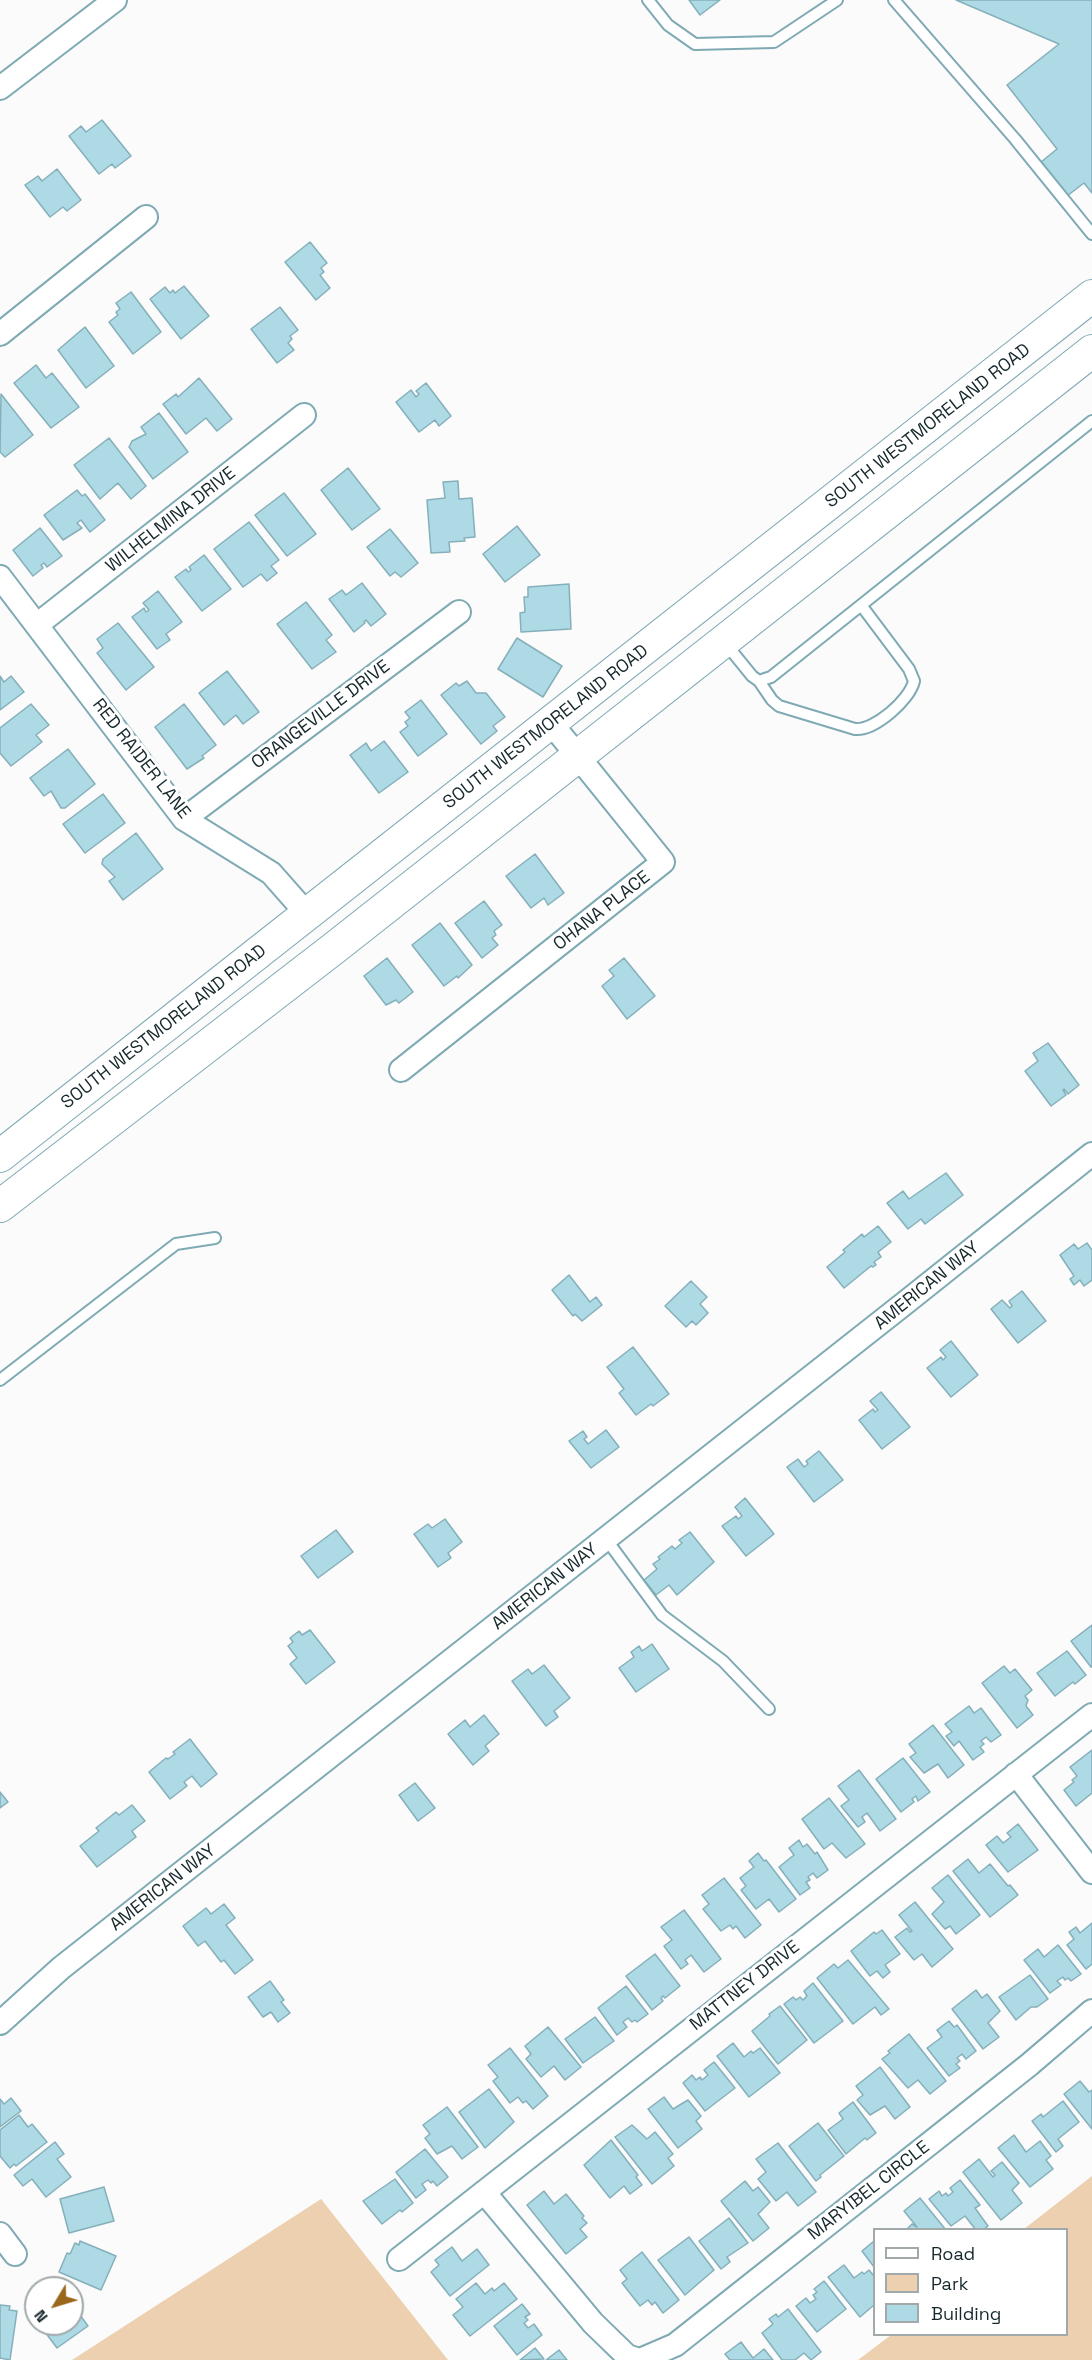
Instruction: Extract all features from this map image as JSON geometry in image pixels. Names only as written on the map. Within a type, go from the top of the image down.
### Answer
[{"type":"main road","name":"SOUTH WESTMORELAND ROAD","points":[[0,1156],[1092,296]]},
{"type":"main road","points":[[0,1206],[333,949],[1092,351]]},
{"type":"main road","points":[[715,594],[732,634]]},
{"type":"main road","points":[[308,915],[333,949]]},
{"type":"street","points":[[0,88],[115,0]]},
{"type":"street","points":[[0,334],[146,217]]},
{"type":"street","name":"WILHELMINA DRIVE","points":[[38,624],[304,415]]},
{"type":"street","name":"RED RAIDER LANE","points":[[0,577],[38,624],[184,819],[272,873],[308,915]]},
{"type":"street","name":"ORANGEVILLE DRIVE","points":[[184,819],[459,612]]},
{"type":"street","name":"OHANA PLACE","points":[[401,1070],[663,862],[551,723]]},
{"type":"street","name":"AMERICAN WAY","points":[[0,2023],[61,1968],[1092,1154]]},
{"type":"street","name":"MATTNEY DRIVE","points":[[399,2259],[1092,1715]]},
{"type":"street","points":[[1016,1774],[1092,1872]]},
{"type":"street","name":"MARYIBEL CIRCLE","points":[[484,2192],[593,2323],[627,2356],[639,2360],[675,2345],[1021,2071],[1092,2011]]},
{"type":"street","points":[[0,2234],[15,2254]]},
{"type":"lane","points":[[648,0],[668,25],[695,44],[774,42],[837,0]]},
{"type":"lane","points":[[894,0],[1015,139],[1092,234]]},
{"type":"lane","points":[[759,681],[771,677],[1092,421]]},
{"type":"lane","points":[[732,634],[752,676],[759,681],[779,706],[846,728],[861,730],[883,717],[907,698],[914,681],[909,669],[861,605]]},
{"type":"lane","points":[[0,1365],[4,1377],[176,1244],[214,1238]]},
{"type":"lane","points":[[606,1539],[662,1615],[723,1661],[770,1709]]},
{"type":"green space","points":[[1092,2176],[1092,2360],[858,2360],[890,2336],[1068,2336],[1068,2228],[1025,2228]]},
{"type":"green space","points":[[321,2199],[448,2360],[72,2360]]},
{"type":"building","points":[[689,0],[720,0],[700,15]]},
{"type":"building","points":[[956,0],[1092,0],[1092,193],[1084,183],[1067,196],[1041,162],[1057,149],[1007,85],[1059,44]]},
{"type":"building","points":[[102,120],[131,156],[115,168],[112,164],[99,174],[69,136],[81,126],[86,132]]},
{"type":"building","points":[[57,169],[81,200],[67,211],[63,207],[50,217],[25,185],[38,176],[42,181]]},
{"type":"building","points":[[310,242],[327,263],[321,268],[324,272],[320,275],[330,288],[316,300],[285,262]]},
{"type":"building","points":[[184,286],[209,316],[181,339],[150,299],[165,287],[170,293],[173,290],[175,293]]},
{"type":"building","points":[[131,292],[161,332],[133,354],[109,322],[118,315],[116,312],[120,309],[116,303]]},
{"type":"building","points":[[280,307],[298,330],[290,336],[292,339],[288,343],[294,350],[277,363],[251,329]]},
{"type":"building","points":[[85,327],[114,366],[86,388],[58,350]]},
{"type":"building","points":[[36,365],[46,378],[52,373],[79,407],[51,428],[14,383]]},
{"type":"building","points":[[199,378],[232,419],[217,431],[206,418],[186,434],[163,404],[176,394],[178,397]]},
{"type":"building","points":[[426,383],[451,416],[439,426],[435,420],[419,432],[396,402],[411,390],[416,397],[419,394],[416,391]]},
{"type":"building","points":[[1,394],[33,435],[5,457],[0,452]]},
{"type":"building","points":[[159,413],[188,452],[153,479],[129,447],[132,441],[146,434],[141,427]]},
{"type":"building","points":[[109,438],[146,486],[131,499],[118,483],[100,499],[74,465]]},
{"type":"building","points":[[348,468],[380,509],[352,530],[321,490]]},
{"type":"building","points":[[458,481],[459,499],[472,498],[475,537],[464,538],[465,541],[449,542],[450,552],[431,553],[427,500],[445,498],[443,482]]},
{"type":"building","points":[[77,490],[82,496],[85,494],[105,520],[90,532],[81,520],[77,523],[82,528],[63,540],[44,515]]},
{"type":"building","points":[[284,493],[316,534],[287,556],[255,515]]},
{"type":"building","points":[[249,522],[279,560],[271,566],[277,573],[267,581],[261,574],[243,587],[214,549]]},
{"type":"building","points":[[517,526],[540,555],[505,582],[483,554]]},
{"type":"building","points":[[40,528],[62,556],[47,567],[44,563],[41,565],[43,568],[33,576],[13,550]]},
{"type":"building","points":[[390,529],[418,563],[401,577],[395,572],[390,576],[367,547]]},
{"type":"building","points":[[204,555],[231,589],[202,611],[175,577],[186,569],[188,572],[191,570],[189,567]]},
{"type":"building","points":[[362,583],[386,614],[371,626],[366,620],[354,632],[329,599],[342,590],[346,595]]},
{"type":"building","points":[[569,584],[571,629],[521,632],[520,613],[525,612],[524,597],[528,597],[528,587]]},
{"type":"building","points":[[158,591],[182,622],[166,634],[170,640],[157,649],[132,617],[144,608],[146,612],[149,610],[143,603]]},
{"type":"building","points":[[306,602],[332,635],[326,640],[336,652],[312,669],[277,624]]},
{"type":"building","points":[[118,623],[154,667],[126,690],[97,653],[103,648],[97,639]]},
{"type":"building","points":[[517,638],[562,666],[543,697],[498,669]]},
{"type":"building","points":[[227,671],[259,712],[243,724],[236,715],[224,725],[199,693]]},
{"type":"building","points":[[0,676],[4,682],[11,676],[24,692],[0,710]]},
{"type":"building","points":[[467,681],[476,693],[486,693],[505,717],[493,726],[497,731],[481,744],[441,695],[456,683],[459,686]]},
{"type":"building","points":[[421,700],[447,734],[418,756],[400,732],[408,726],[405,722],[410,718],[405,712]]},
{"type":"building","points":[[31,704],[49,725],[36,735],[42,742],[11,766],[0,753],[0,728]]},
{"type":"building","points":[[184,704],[216,745],[202,756],[204,758],[187,769],[155,727]]},
{"type":"building","points":[[384,741],[408,772],[379,793],[350,755],[366,743],[371,751]]},
{"type":"building","points":[[68,749],[95,784],[65,808],[61,808],[51,791],[44,796],[30,778]]},
{"type":"building","points":[[103,794],[125,823],[85,853],[63,824]]},
{"type":"building","points":[[136,833],[163,869],[123,900],[109,881],[115,877],[102,864],[103,859]]},
{"type":"building","points":[[535,854],[564,893],[548,905],[544,898],[531,908],[506,876]]},
{"type":"building","points":[[484,901],[502,925],[494,931],[496,935],[492,938],[498,945],[482,958],[455,923]]},
{"type":"building","points":[[440,923],[472,965],[458,978],[457,976],[444,986],[412,945]]},
{"type":"building","points":[[387,958],[413,992],[399,1003],[396,1000],[386,1005],[364,976]]},
{"type":"building","points":[[624,958],[655,996],[627,1019],[602,986],[614,976],[609,970]]},
{"type":"building","points":[[1048,1043],[1079,1085],[1068,1094],[1064,1089],[1066,1095],[1051,1106],[1025,1071],[1038,1061],[1033,1053]]},
{"type":"building","points":[[946,1173],[963,1195],[925,1224],[921,1219],[908,1229],[887,1203],[903,1191],[909,1199]]},
{"type":"building","points":[[878,1226],[891,1242],[878,1252],[881,1257],[874,1262],[876,1265],[871,1266],[844,1288],[827,1267],[862,1234],[864,1237]]},
{"type":"building","points":[[1087,1243],[1092,1250],[1092,1280],[1084,1286],[1080,1280],[1074,1285],[1070,1279],[1074,1276],[1060,1255],[1074,1244],[1078,1249]]},
{"type":"building","points":[[569,1275],[590,1302],[596,1297],[602,1305],[582,1321],[575,1314],[573,1316],[552,1290]]},
{"type":"building","points":[[691,1281],[707,1297],[700,1304],[708,1313],[696,1325],[692,1321],[686,1327],[665,1306]]},
{"type":"building","points":[[1022,1291],[1046,1321],[1018,1343],[991,1309],[1002,1300],[1010,1308],[1012,1306],[1009,1301]]},
{"type":"building","points":[[951,1341],[978,1375],[951,1397],[927,1368],[941,1357],[943,1360],[946,1357],[940,1350]]},
{"type":"building","points":[[633,1347],[669,1394],[636,1415],[619,1393],[624,1389],[607,1367]]},
{"type":"building","points":[[881,1392],[910,1427],[882,1449],[859,1420],[873,1409],[875,1412],[878,1410],[870,1401]]},
{"type":"building","points":[[606,1430],[619,1447],[591,1468],[569,1441],[583,1431],[587,1437],[584,1439],[588,1444]]},
{"type":"building","points":[[819,1451],[843,1480],[814,1502],[787,1467],[798,1459],[804,1467],[808,1464],[806,1461]]},
{"type":"building","points":[[745,1498],[774,1534],[746,1556],[722,1526],[736,1516],[738,1519],[742,1516],[735,1507]]},
{"type":"building","points":[[445,1519],[462,1542],[448,1553],[451,1558],[438,1567],[414,1534],[428,1524],[432,1528]]},
{"type":"building","points":[[336,1530],[353,1552],[318,1578],[301,1556]]},
{"type":"building","points":[[690,1532],[714,1562],[677,1595],[669,1585],[656,1595],[644,1580],[657,1569],[653,1564],[660,1559],[658,1557],[672,1546],[675,1549],[682,1543],[679,1540]]},
{"type":"building","points":[[1092,1625],[1092,1667],[1091,1667],[1071,1641]]},
{"type":"building","points":[[310,1630],[335,1662],[306,1684],[290,1664],[297,1658],[288,1646],[293,1642],[290,1638],[299,1631],[302,1635]]},
{"type":"building","points":[[652,1644],[669,1669],[636,1692],[619,1668],[634,1657],[631,1652],[639,1646],[642,1651]]},
{"type":"building","points":[[1067,1651],[1086,1675],[1055,1696],[1037,1673]]},
{"type":"building","points":[[544,1665],[570,1698],[554,1711],[558,1717],[546,1726],[512,1681],[528,1669],[532,1674]]},
{"type":"building","points":[[1004,1666],[1010,1673],[1015,1669],[1032,1690],[1025,1696],[1028,1700],[1026,1706],[1033,1715],[1017,1728],[982,1683]]},
{"type":"building","points":[[969,1706],[974,1713],[981,1708],[1001,1735],[991,1742],[986,1737],[981,1741],[984,1744],[980,1747],[984,1752],[973,1760],[959,1741],[954,1746],[946,1736],[952,1732],[945,1724]]},
{"type":"building","points":[[484,1715],[499,1734],[485,1746],[489,1751],[473,1765],[448,1734],[465,1720],[470,1727]]},
{"type":"building","points":[[933,1725],[964,1765],[948,1778],[938,1764],[924,1773],[910,1757],[916,1753],[909,1744]]},
{"type":"building","points":[[190,1739],[217,1774],[201,1787],[192,1776],[184,1782],[187,1786],[170,1799],[149,1772],[166,1758],[175,1754],[173,1752]]},
{"type":"building","points":[[1092,1750],[1092,1793],[1076,1806],[1064,1790],[1074,1782],[1072,1780],[1077,1776],[1070,1767]]},
{"type":"building","points":[[903,1758],[930,1792],[918,1801],[916,1796],[912,1799],[914,1802],[901,1812],[876,1779]]},
{"type":"building","points":[[859,1770],[896,1819],[880,1831],[867,1813],[862,1817],[865,1822],[858,1827],[841,1806],[849,1800],[838,1786]]},
{"type":"building","points":[[415,1783],[435,1808],[418,1821],[399,1795]]},
{"type":"building","points":[[0,1792],[8,1802],[0,1808]]},
{"type":"building","points":[[829,1798],[865,1844],[846,1858],[832,1843],[824,1849],[802,1819]]},
{"type":"building","points":[[132,1805],[145,1821],[132,1831],[136,1837],[97,1867],[80,1846],[99,1831],[96,1828],[116,1812],[119,1815]]},
{"type":"building","points":[[1018,1824],[1038,1850],[1008,1872],[986,1845],[997,1836],[1003,1843],[1011,1837],[1007,1833]]},
{"type":"building","points":[[799,1840],[803,1847],[807,1844],[815,1854],[817,1852],[828,1870],[817,1878],[813,1873],[808,1877],[810,1880],[806,1882],[810,1888],[800,1895],[779,1867],[794,1855],[789,1848]]},
{"type":"building","points":[[758,1853],[796,1899],[779,1912],[769,1899],[756,1909],[741,1890],[746,1886],[740,1878],[754,1867],[749,1861]]},
{"type":"building","points":[[968,1859],[979,1873],[990,1864],[1018,1895],[990,1917],[953,1871]]},
{"type":"building","points":[[948,1875],[980,1915],[956,1934],[950,1926],[945,1929],[932,1914],[944,1902],[932,1888]]},
{"type":"building","points":[[724,1878],[761,1925],[745,1938],[736,1926],[733,1929],[730,1925],[721,1931],[703,1909],[709,1904],[702,1895]]},
{"type":"building","points":[[915,1902],[953,1949],[932,1967],[922,1954],[914,1960],[895,1937],[907,1928],[910,1932],[912,1931],[899,1915]]},
{"type":"building","points":[[224,1904],[235,1918],[226,1925],[253,1960],[235,1974],[224,1960],[221,1962],[205,1941],[198,1946],[183,1926],[206,1908],[211,1914]]},
{"type":"building","points":[[684,1910],[721,1959],[704,1972],[691,1955],[685,1960],[688,1964],[681,1969],[664,1946],[672,1940],[661,1927]]},
{"type":"building","points":[[1092,1923],[1092,1964],[1086,1969],[1067,1945],[1074,1939],[1069,1932],[1076,1927],[1080,1933]]},
{"type":"building","points":[[882,1930],[900,1954],[885,1965],[890,1972],[883,1978],[877,1971],[870,1976],[851,1951],[874,1932],[876,1934]]},
{"type":"building","points":[[1058,1945],[1081,1974],[1071,1981],[1063,1977],[1057,1981],[1061,1985],[1050,1993],[1024,1960],[1038,1949],[1044,1957]]},
{"type":"building","points":[[655,1954],[680,1986],[665,1998],[663,1996],[661,1998],[663,2001],[652,2010],[626,1976]]},
{"type":"building","points":[[848,1960],[889,2009],[881,2015],[875,2007],[853,2024],[817,1978],[834,1964],[838,1968]]},
{"type":"building","points":[[1030,1975],[1048,1999],[1037,2007],[1031,2007],[1016,2020],[999,1997]]},
{"type":"building","points":[[270,1981],[284,2000],[281,2002],[290,2013],[278,2022],[271,2012],[263,2017],[248,1997]]},
{"type":"building","points":[[813,1983],[843,2021],[814,2043],[784,2004],[793,1997],[796,2000],[800,1997],[803,2000],[807,1996],[804,1991]]},
{"type":"building","points":[[626,1986],[648,2014],[637,2022],[635,2020],[632,2022],[628,2018],[623,2022],[627,2027],[617,2035],[598,2008]]},
{"type":"building","points":[[976,1990],[982,1998],[987,1994],[1000,2011],[988,2023],[999,2037],[983,2049],[952,2009]]},
{"type":"building","points":[[780,2006],[807,2040],[778,2064],[752,2031]]},
{"type":"building","points":[[595,2017],[614,2041],[583,2063],[565,2039]]},
{"type":"building","points":[[949,2021],[954,2027],[957,2025],[976,2051],[966,2059],[962,2054],[957,2058],[960,2061],[956,2064],[960,2068],[949,2076],[927,2048],[942,2037],[937,2030]]},
{"type":"building","points":[[548,2027],[581,2067],[565,2080],[554,2066],[541,2077],[526,2059],[531,2054],[525,2046]]},
{"type":"building","points":[[909,2034],[946,2081],[930,2094],[918,2080],[908,2088],[882,2059]]},
{"type":"building","points":[[733,2043],[744,2057],[760,2048],[780,2073],[749,2097],[717,2056]]},
{"type":"building","points":[[510,2048],[548,2096],[533,2109],[526,2101],[523,2103],[518,2097],[510,2103],[493,2081],[498,2077],[488,2065]]},
{"type":"building","points":[[714,2062],[735,2088],[705,2111],[683,2083],[692,2075],[696,2080],[700,2077],[702,2080],[708,2075],[704,2070]]},
{"type":"building","points":[[880,2067],[910,2107],[895,2119],[885,2106],[870,2115],[857,2100],[863,2095],[856,2086]]},
{"type":"building","points":[[1080,2081],[1089,2092],[1092,2090],[1092,2129],[1064,2094]]},
{"type":"building","points":[[489,2089],[514,2122],[485,2148],[459,2112]]},
{"type":"building","points":[[664,2097],[673,2109],[688,2100],[701,2116],[696,2121],[702,2129],[678,2148],[648,2109]]},
{"type":"building","points":[[11,2098],[21,2111],[0,2127],[0,2099],[4,2104]]},
{"type":"building","points":[[1063,2101],[1079,2122],[1058,2139],[1063,2146],[1056,2152],[1032,2121],[1041,2114],[1043,2117]]},
{"type":"building","points":[[853,2102],[876,2133],[867,2140],[865,2138],[846,2154],[828,2130],[843,2119],[839,2113]]},
{"type":"building","points":[[447,2107],[478,2147],[462,2159],[452,2146],[437,2154],[425,2138],[430,2134],[423,2125]]},
{"type":"building","points":[[19,2115],[28,2127],[32,2124],[47,2142],[16,2166],[14,2164],[10,2168],[0,2156],[0,2130]]},
{"type":"building","points":[[818,2123],[844,2156],[820,2175],[821,2177],[816,2181],[789,2146]]},
{"type":"building","points":[[632,2125],[647,2139],[655,2132],[673,2154],[668,2158],[674,2166],[652,2184],[615,2137]]},
{"type":"building","points":[[1014,2135],[1026,2152],[1040,2141],[1051,2156],[1046,2160],[1053,2169],[1030,2187],[998,2148]]},
{"type":"building","points":[[611,2140],[638,2175],[636,2177],[642,2185],[630,2194],[624,2186],[610,2198],[584,2165]]},
{"type":"building","points":[[55,2142],[64,2154],[57,2159],[71,2177],[46,2197],[32,2179],[23,2186],[14,2175]]},
{"type":"building","points":[[778,2143],[816,2192],[798,2206],[787,2192],[776,2201],[758,2179],[766,2172],[756,2159]]},
{"type":"building","points":[[425,2149],[448,2177],[437,2186],[433,2181],[431,2183],[428,2180],[422,2184],[426,2190],[416,2198],[396,2172]]},
{"type":"building","points":[[979,2159],[993,2177],[995,2175],[991,2171],[1002,2162],[1019,2183],[1012,2190],[1022,2203],[1001,2220],[963,2172]]},
{"type":"building","points":[[395,2179],[413,2203],[382,2224],[363,2201]]},
{"type":"building","points":[[960,2180],[980,2205],[975,2208],[988,2226],[974,2228],[965,2216],[951,2226],[929,2199],[939,2191],[942,2196],[946,2193],[948,2196],[953,2192],[950,2188]]},
{"type":"building","points":[[745,2181],[753,2191],[758,2187],[770,2202],[758,2214],[769,2228],[753,2241],[721,2201]]},
{"type":"building","points":[[104,2187],[114,2221],[69,2233],[60,2199]]},
{"type":"building","points":[[544,2191],[554,2204],[566,2194],[587,2223],[580,2229],[587,2237],[566,2254],[527,2205]]},
{"type":"building","points":[[920,2198],[944,2228],[908,2228],[912,2224],[917,2227],[904,2211]]},
{"type":"building","points":[[729,2218],[748,2243],[727,2257],[730,2262],[721,2269],[699,2241]]},
{"type":"building","points":[[689,2237],[714,2270],[685,2295],[658,2260]]},
{"type":"building","points":[[80,2241],[116,2256],[101,2290],[84,2283],[84,2276],[68,2276],[59,2272],[67,2253],[70,2254],[75,2243],[79,2245]]},
{"type":"building","points":[[873,2242],[873,2266],[862,2251]]},
{"type":"building","points":[[452,2247],[462,2261],[477,2249],[489,2265],[450,2296],[431,2272],[439,2265],[435,2260]]},
{"type":"building","points":[[642,2252],[679,2300],[663,2313],[655,2302],[652,2305],[648,2300],[640,2306],[622,2283],[627,2279],[620,2270]]},
{"type":"building","points":[[844,2265],[854,2278],[869,2270],[873,2275],[873,2306],[860,2317],[828,2277]]},
{"type":"building","points":[[824,2281],[846,2309],[817,2332],[796,2306],[806,2298],[810,2303],[816,2299],[813,2295],[817,2292],[814,2289]]},
{"type":"building","points":[[476,2283],[485,2294],[492,2288],[494,2291],[504,2283],[517,2299],[470,2336],[453,2315],[463,2307],[456,2299]]},
{"type":"building","points":[[522,2304],[530,2314],[525,2317],[528,2320],[524,2323],[528,2328],[534,2324],[542,2335],[517,2355],[494,2326]]},
{"type":"building","points":[[0,2305],[10,2306],[9,2310],[17,2311],[10,2360],[0,2358]]},
{"type":"building","points":[[788,2309],[821,2352],[811,2360],[804,2353],[795,2360],[782,2360],[762,2333],[773,2324],[769,2319],[776,2314],[778,2317]]},
{"type":"building","points":[[48,2336],[74,2336],[57,2348]]},
{"type":"building","points":[[741,2342],[753,2358],[764,2349],[773,2360],[730,2360],[725,2354]]},
{"type":"building","points":[[535,2348],[544,2359],[520,2360]]},
{"type":"building","points":[[559,2350],[567,2360],[546,2360]]}]
